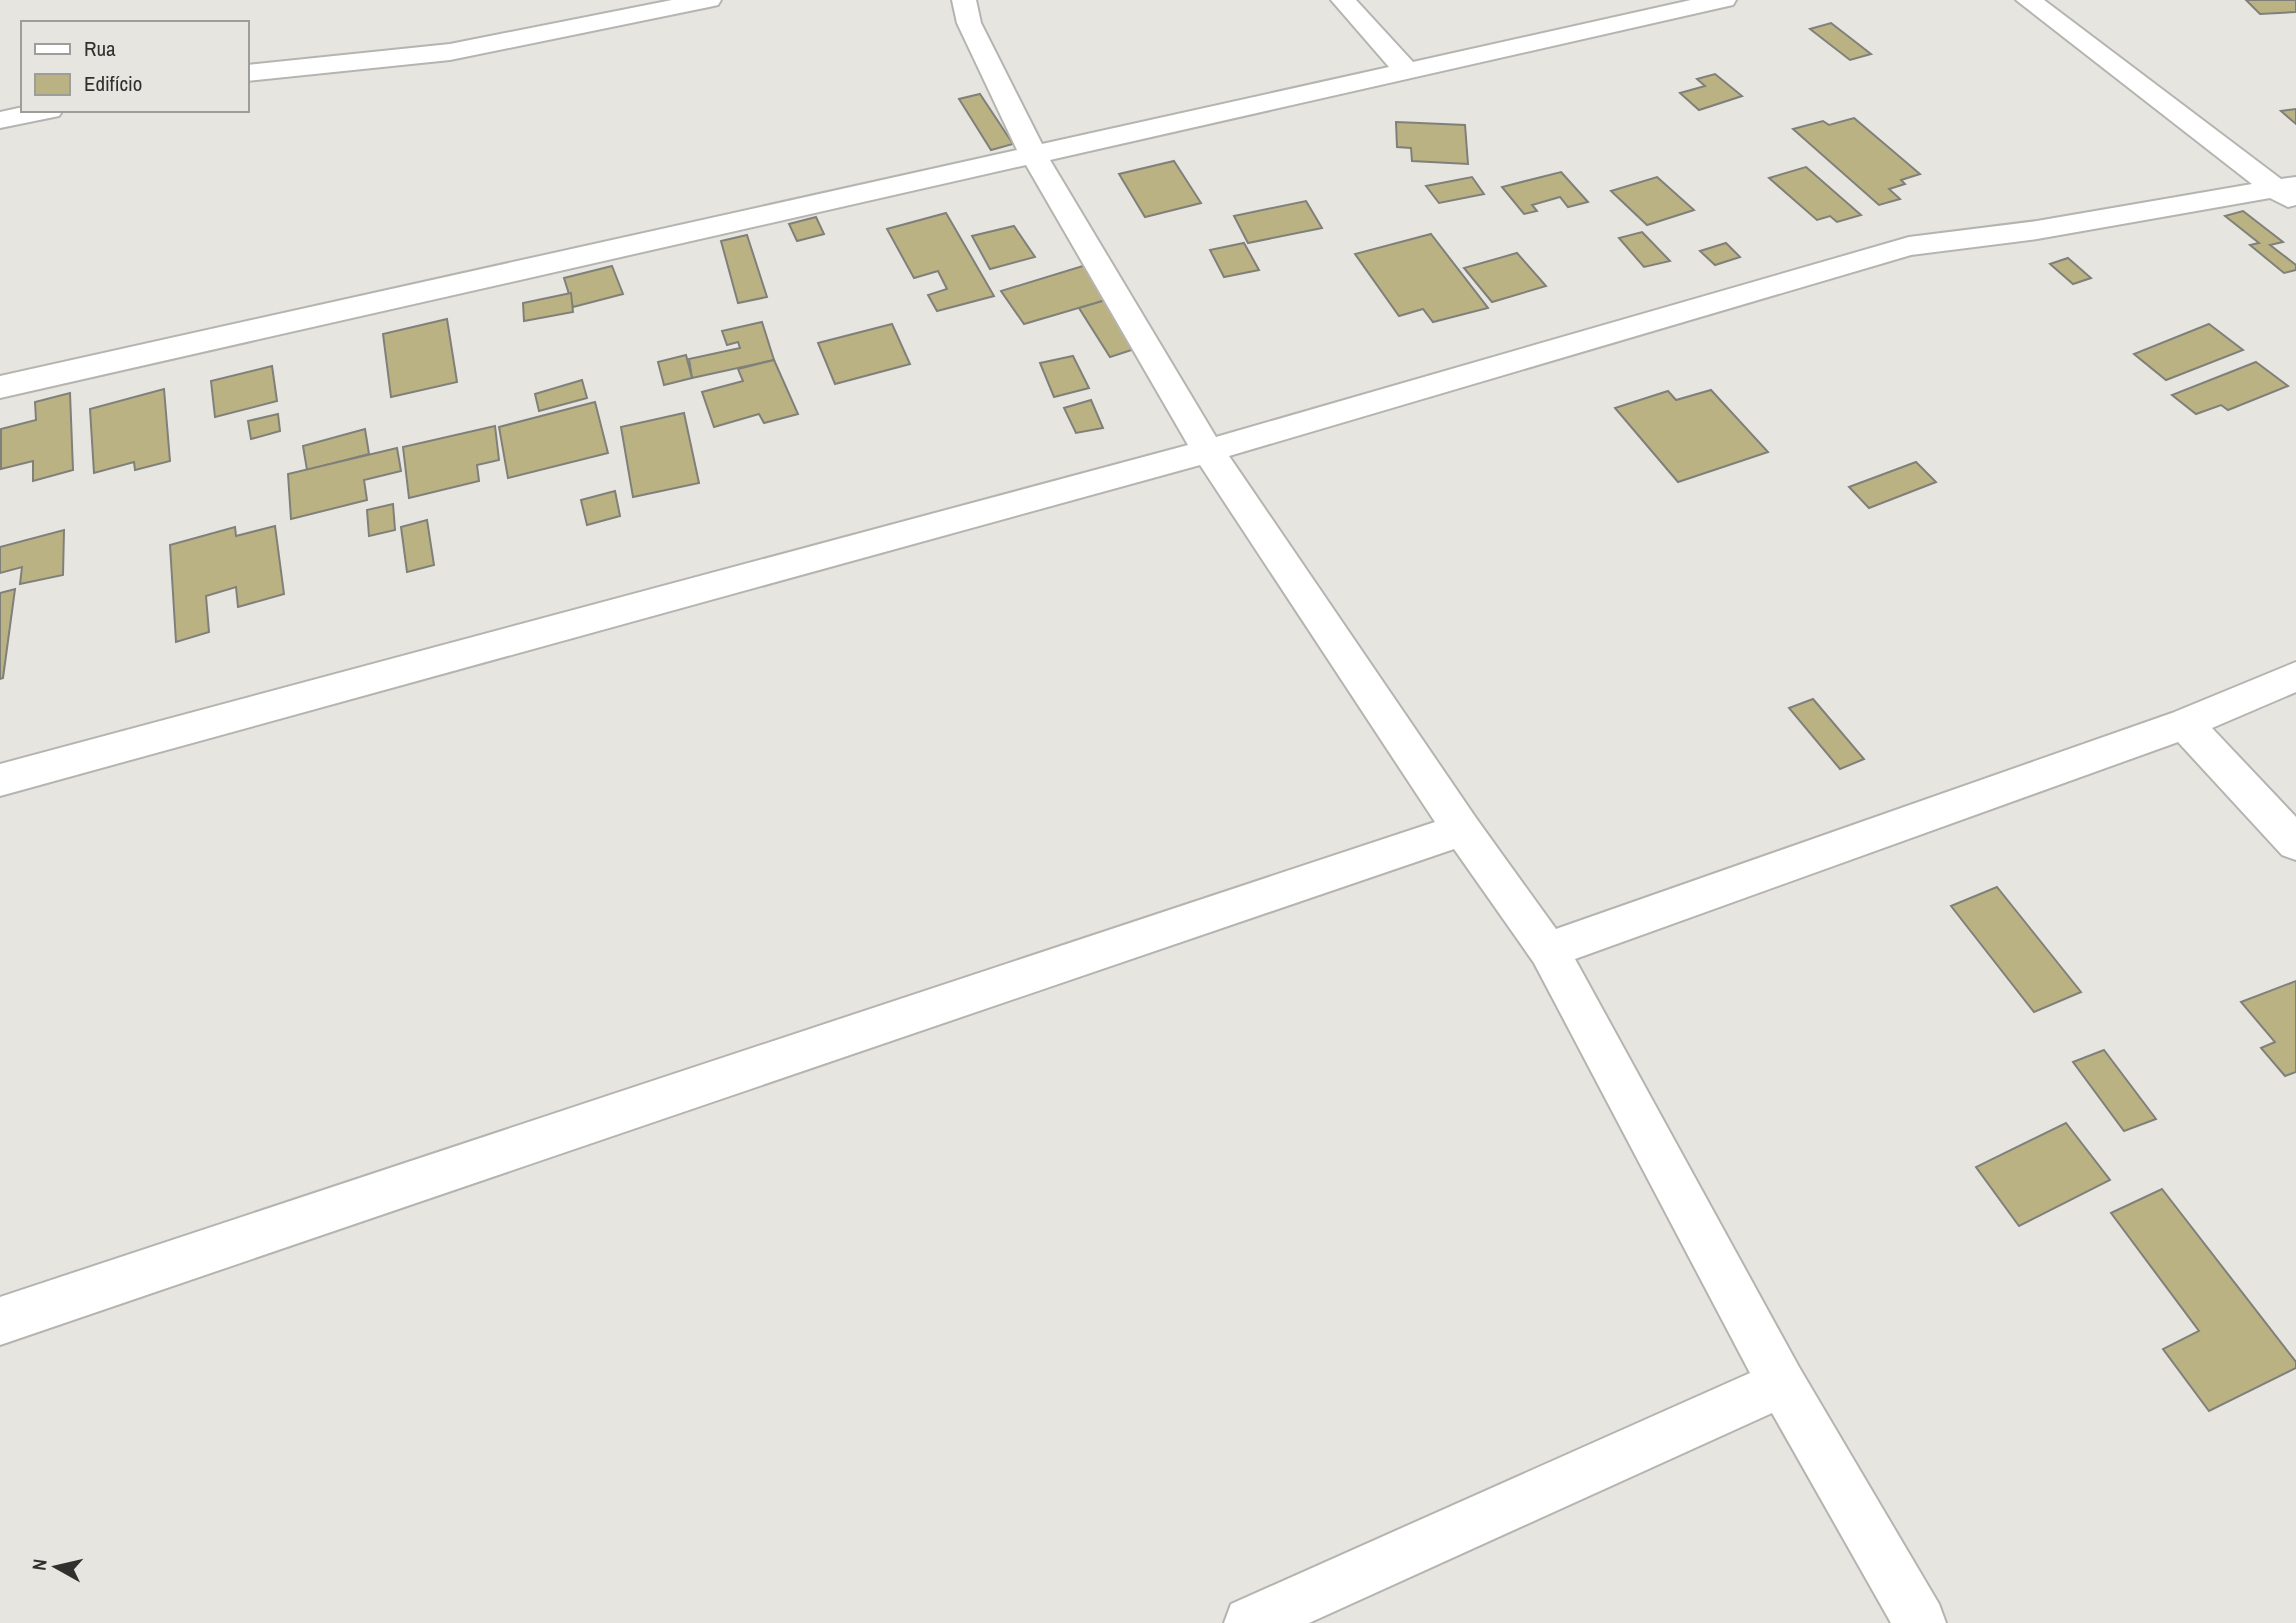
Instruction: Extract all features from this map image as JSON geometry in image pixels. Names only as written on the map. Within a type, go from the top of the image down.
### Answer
[{"type":"street","points":[[248,73],[450,52],[586,12],[709,0]]},
{"type":"street","points":[[964,0],[969,23],[1034,156],[1208,451],[1462,830],[1548,950],[1782,1384],[1920,1623]]},
{"type":"street","points":[[1343,0],[1406,70]]},
{"type":"street","points":[[0,387],[1034,156],[1677,5],[1724,0]]},
{"type":"street","points":[[2028,0],[2289,193]]},
{"type":"street","points":[[0,120],[40,112]]},
{"type":"street","points":[[0,780],[1208,451],[1909,246],[2289,193]]},
{"type":"street","points":[[1548,950],[2185,724],[2296,676]]},
{"type":"street","points":[[2185,724],[2296,843]]},
{"type":"street","points":[[0,1321],[1462,830]]},
{"type":"street","points":[[1250,1623],[1782,1384]]},
{"type":"building","points":[[2246,0],[2296,0],[2296,12],[2260,14]]},
{"type":"building","points":[[1831,23],[1871,54],[1850,60],[1810,29]]},
{"type":"building","points":[[1715,74],[1742,96],[1699,110],[1680,93],[1705,86],[1697,79]]},
{"type":"building","points":[[980,94],[1013,144],[991,150],[959,99]]},
{"type":"building","points":[[2296,109],[2296,124],[2281,111]]},
{"type":"building","points":[[1854,118],[1920,174],[1901,180],[1905,184],[1889,189],[1900,199],[1879,205],[1793,129],[1823,121],[1829,125]]},
{"type":"building","points":[[1396,122],[1465,125],[1468,164],[1412,161],[1411,148],[1397,147]]},
{"type":"building","points":[[1174,161],[1201,203],[1145,217],[1119,174]]},
{"type":"building","points":[[1806,167],[1861,215],[1837,222],[1830,216],[1817,220],[1769,178]]},
{"type":"building","points":[[1561,172],[1588,202],[1568,207],[1560,197],[1532,205],[1537,211],[1524,214],[1502,187]]},
{"type":"building","points":[[1472,177],[1484,194],[1439,203],[1426,186]]},
{"type":"building","points":[[1657,177],[1694,210],[1647,225],[1611,191]]},
{"type":"building","points":[[1306,201],[1322,228],[1248,243],[1234,216]]},
{"type":"building","points":[[2243,211],[2283,242],[2270,245],[2296,265],[2296,270],[2284,273],[2250,245],[2259,243],[2225,216]]},
{"type":"building","points":[[946,213],[994,296],[937,311],[928,295],[947,289],[938,271],[914,278],[887,229]]},
{"type":"building","points":[[816,217],[824,234],[797,241],[789,224]]},
{"type":"building","points":[[1014,226],[1035,257],[990,269],[972,236]]},
{"type":"building","points":[[1642,232],[1670,261],[1644,267],[1619,238]]},
{"type":"building","points":[[1431,234],[1488,308],[1433,322],[1423,309],[1399,316],[1355,254]]},
{"type":"building","points":[[747,235],[767,297],[738,303],[721,241]]},
{"type":"building","points":[[1244,243],[1259,270],[1224,277],[1210,250]]},
{"type":"building","points":[[1726,243],[1740,257],[1715,265],[1700,251]]},
{"type":"building","points":[[1517,253],[1546,286],[1492,302],[1464,268]]},
{"type":"building","points":[[2068,258],[2091,278],[2073,284],[2050,264]]},
{"type":"building","points":[[1096,262],[1116,297],[1024,324],[1001,291]]},
{"type":"building","points":[[612,266],[623,294],[573,307],[564,278]]},
{"type":"building","points":[[571,293],[573,312],[524,321],[523,303]]},
{"type":"building","points":[[1116,297],[1147,345],[1110,357],[1079,308]]},
{"type":"building","points":[[447,319],[457,382],[391,397],[383,334]]},
{"type":"building","points":[[762,322],[774,360],[692,378],[689,359],[740,348],[738,342],[727,345],[722,331]]},
{"type":"building","points":[[892,324],[910,364],[835,384],[818,343]]},
{"type":"building","points":[[2209,324],[2243,350],[2166,380],[2134,354]]},
{"type":"building","points":[[686,355],[692,378],[664,385],[658,362]]},
{"type":"building","points":[[1073,356],[1089,388],[1054,397],[1040,363]]},
{"type":"building","points":[[774,360],[798,414],[764,423],[759,414],[714,427],[702,392],[743,381],[738,369]]},
{"type":"building","points":[[2256,362],[2288,386],[2228,410],[2221,405],[2196,414],[2172,395]]},
{"type":"building","points":[[272,366],[277,401],[215,417],[211,381]]},
{"type":"building","points":[[582,380],[587,398],[539,411],[535,394]]},
{"type":"building","points":[[164,389],[170,461],[135,470],[134,462],[94,473],[90,409]]},
{"type":"building","points":[[1711,390],[1768,452],[1678,482],[1615,408],[1668,391],[1676,400]]},
{"type":"building","points":[[70,393],[73,470],[33,481],[33,461],[1,469],[1,429],[36,420],[35,402]]},
{"type":"building","points":[[1091,400],[1103,428],[1076,433],[1064,408]]},
{"type":"building","points":[[595,402],[608,453],[508,478],[499,427]]},
{"type":"building","points":[[684,413],[699,483],[633,497],[621,427]]},
{"type":"building","points":[[278,414],[280,431],[251,439],[248,421]]},
{"type":"building","points":[[495,426],[499,460],[477,465],[479,481],[409,498],[403,447]]},
{"type":"building","points":[[365,429],[369,454],[307,470],[303,446]]},
{"type":"building","points":[[397,448],[401,471],[364,480],[367,500],[291,519],[288,474]]},
{"type":"building","points":[[1916,462],[1936,482],[1869,508],[1849,487]]},
{"type":"building","points":[[615,491],[620,516],[587,525],[581,500]]},
{"type":"building","points":[[393,504],[395,530],[369,536],[367,510]]},
{"type":"building","points":[[427,520],[434,565],[407,572],[401,527]]},
{"type":"building","points":[[275,526],[284,594],[238,607],[236,587],[206,596],[209,632],[176,642],[170,545],[235,527],[236,536]]},
{"type":"building","points":[[64,530],[63,575],[20,584],[22,567],[0,573],[0,547]]},
{"type":"building","points":[[15,589],[3,678],[0,679],[0,593]]},
{"type":"building","points":[[1813,699],[1864,759],[1840,769],[1789,708]]},
{"type":"building","points":[[1997,887],[2081,992],[2034,1012],[1951,906]]},
{"type":"building","points":[[2296,981],[2296,1072],[2285,1076],[2261,1048],[2275,1042],[2241,1002]]},
{"type":"building","points":[[2104,1050],[2156,1119],[2124,1131],[2073,1062]]},
{"type":"building","points":[[2066,1123],[2110,1180],[2019,1226],[1976,1167]]},
{"type":"building","points":[[2162,1189],[2296,1362],[2296,1368],[2209,1411],[2163,1349],[2199,1331],[2111,1213]]}]
